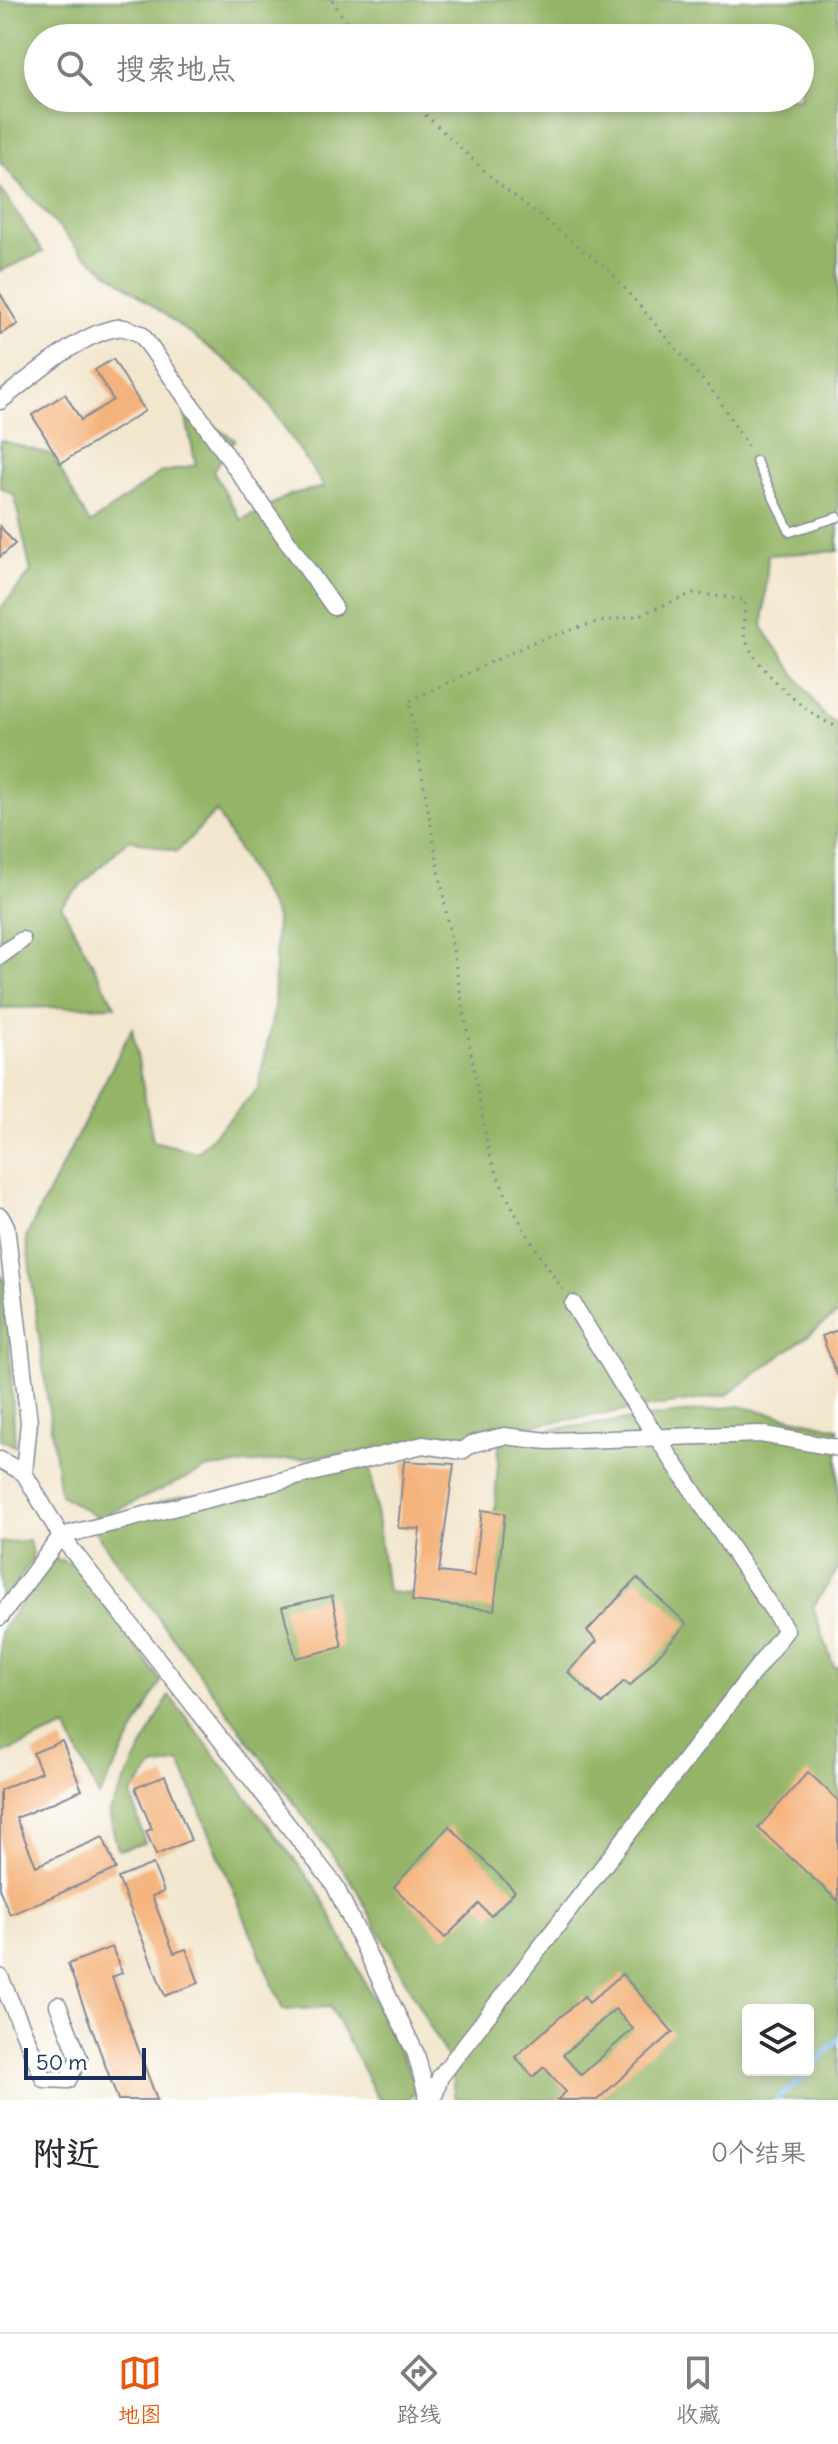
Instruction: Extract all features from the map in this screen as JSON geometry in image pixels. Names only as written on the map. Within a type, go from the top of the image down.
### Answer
[{"type":"street","points":[[0,401],[70,349],[101,333],[120,327],[141,334],[334,607]]},
{"type":"street","points":[[0,956],[22,940]]},
{"type":"street","points":[[0,1216],[6,1226],[29,1422],[24,1473]]},
{"type":"street","points":[[430,2100],[440,2077],[786,1630],[626,1391],[573,1304]]},
{"type":"street","points":[[0,1617],[61,1536],[423,1445],[462,1451],[472,1444],[504,1436],[548,1441],[760,1434],[838,1448]]},
{"type":"street","points":[[0,1460],[24,1473],[61,1536],[334,1884],[416,2054],[430,2100]]},
{"type":"street","points":[[0,1977],[44,2079],[68,2080],[79,2058],[58,2005]]},
{"type":"street","points":[[0,2022],[18,2015]]},
{"type":"lane","points":[[756,461],[790,532],[838,517]]},
{"type":"path","points":[[332,0],[347,24]]},
{"type":"path","points":[[423,112],[493,179],[610,271],[719,399],[756,461]]},
{"type":"path","points":[[573,1304],[537,1252],[496,1175],[488,1149],[409,701],[536,641],[594,623],[640,615],[693,593],[745,600],[745,637],[780,688],[820,721],[838,727]]},
{"type":"green space","points":[[0,0],[838,0],[838,551],[768,555],[763,628],[824,716],[838,724],[838,1313],[727,1395],[360,1452],[208,1468],[99,1518],[60,1495],[26,1237],[132,1028],[153,1141],[197,1152],[258,1089],[274,1010],[276,917],[216,811],[177,852],[129,839],[61,905],[115,1006],[0,1008],[0,609],[31,572],[14,495],[0,487],[0,440],[52,455],[90,524],[160,473],[196,465],[183,405],[235,440],[213,471],[241,520],[292,494],[324,487],[253,381],[81,252],[0,162]]},
{"type":"green space","points":[[0,188],[43,252],[0,271]]},
{"type":"green space","points":[[0,1273],[6,1285],[15,1446],[0,1439]]},
{"type":"green space","points":[[739,1406],[838,1428],[838,1569],[813,1607],[834,1667],[838,1667],[838,2100],[455,2100],[450,2064],[353,1883],[91,1526],[177,1497],[231,1493],[369,1458],[387,1592],[488,1600],[500,1436]]},
{"type":"green space","points":[[29,1540],[33,1559],[0,1606],[0,1543]]},
{"type":"green space","points":[[53,1558],[78,1565],[161,1681],[99,1797],[66,1727],[0,1755],[0,1632]]},
{"type":"green space","points":[[169,1695],[319,1892],[419,2090],[407,2100],[379,2100],[330,2007],[283,2010],[180,1762],[154,1767],[131,1794],[145,1843],[118,1850],[109,1813]]},
{"type":"building","points":[[0,293],[18,324],[0,334]]},
{"type":"building","points":[[113,359],[145,411],[61,463],[32,415],[65,394],[81,420],[113,400],[95,370]]},
{"type":"building","points":[[0,526],[15,544],[0,557]]},
{"type":"building","points":[[838,1330],[838,1375],[837,1375],[822,1336]]},
{"type":"building","points":[[404,1461],[454,1464],[439,1572],[474,1576],[482,1510],[505,1513],[494,1610],[412,1601],[420,1529],[398,1528]]},
{"type":"building","points":[[637,1578],[687,1624],[630,1686],[624,1681],[602,1704],[568,1672],[597,1641],[587,1631]]},
{"type":"building","points":[[332,1596],[342,1647],[296,1658],[282,1607]]},
{"type":"building","points":[[62,1741],[82,1790],[16,1818],[36,1866],[103,1837],[116,1869],[10,1915],[0,1891],[0,1790],[41,1772],[33,1753]]},
{"type":"building","points":[[808,1772],[838,1800],[838,1901],[758,1828]]},
{"type":"building","points":[[165,1776],[191,1840],[156,1855],[146,1831],[152,1829],[135,1788]]},
{"type":"building","points":[[449,1826],[515,1891],[491,1916],[479,1904],[445,1938],[394,1887]]},
{"type":"building","points":[[153,1864],[164,1892],[152,1896],[174,1953],[186,1949],[199,1983],[165,1996],[118,1878]]},
{"type":"building","points":[[112,1947],[122,1973],[112,1977],[157,2100],[118,2100],[68,1964]]},
{"type":"building","points":[[622,1974],[673,2032],[597,2100],[557,2100],[566,2092],[544,2067],[533,2077],[515,2057],[584,1996],[589,2003]],"holes":[[[615,2009],[633,2029],[581,2075],[563,2055]]]},
{"type":"waterway","points":[[776,2100],[801,2080],[838,2039]]}]
